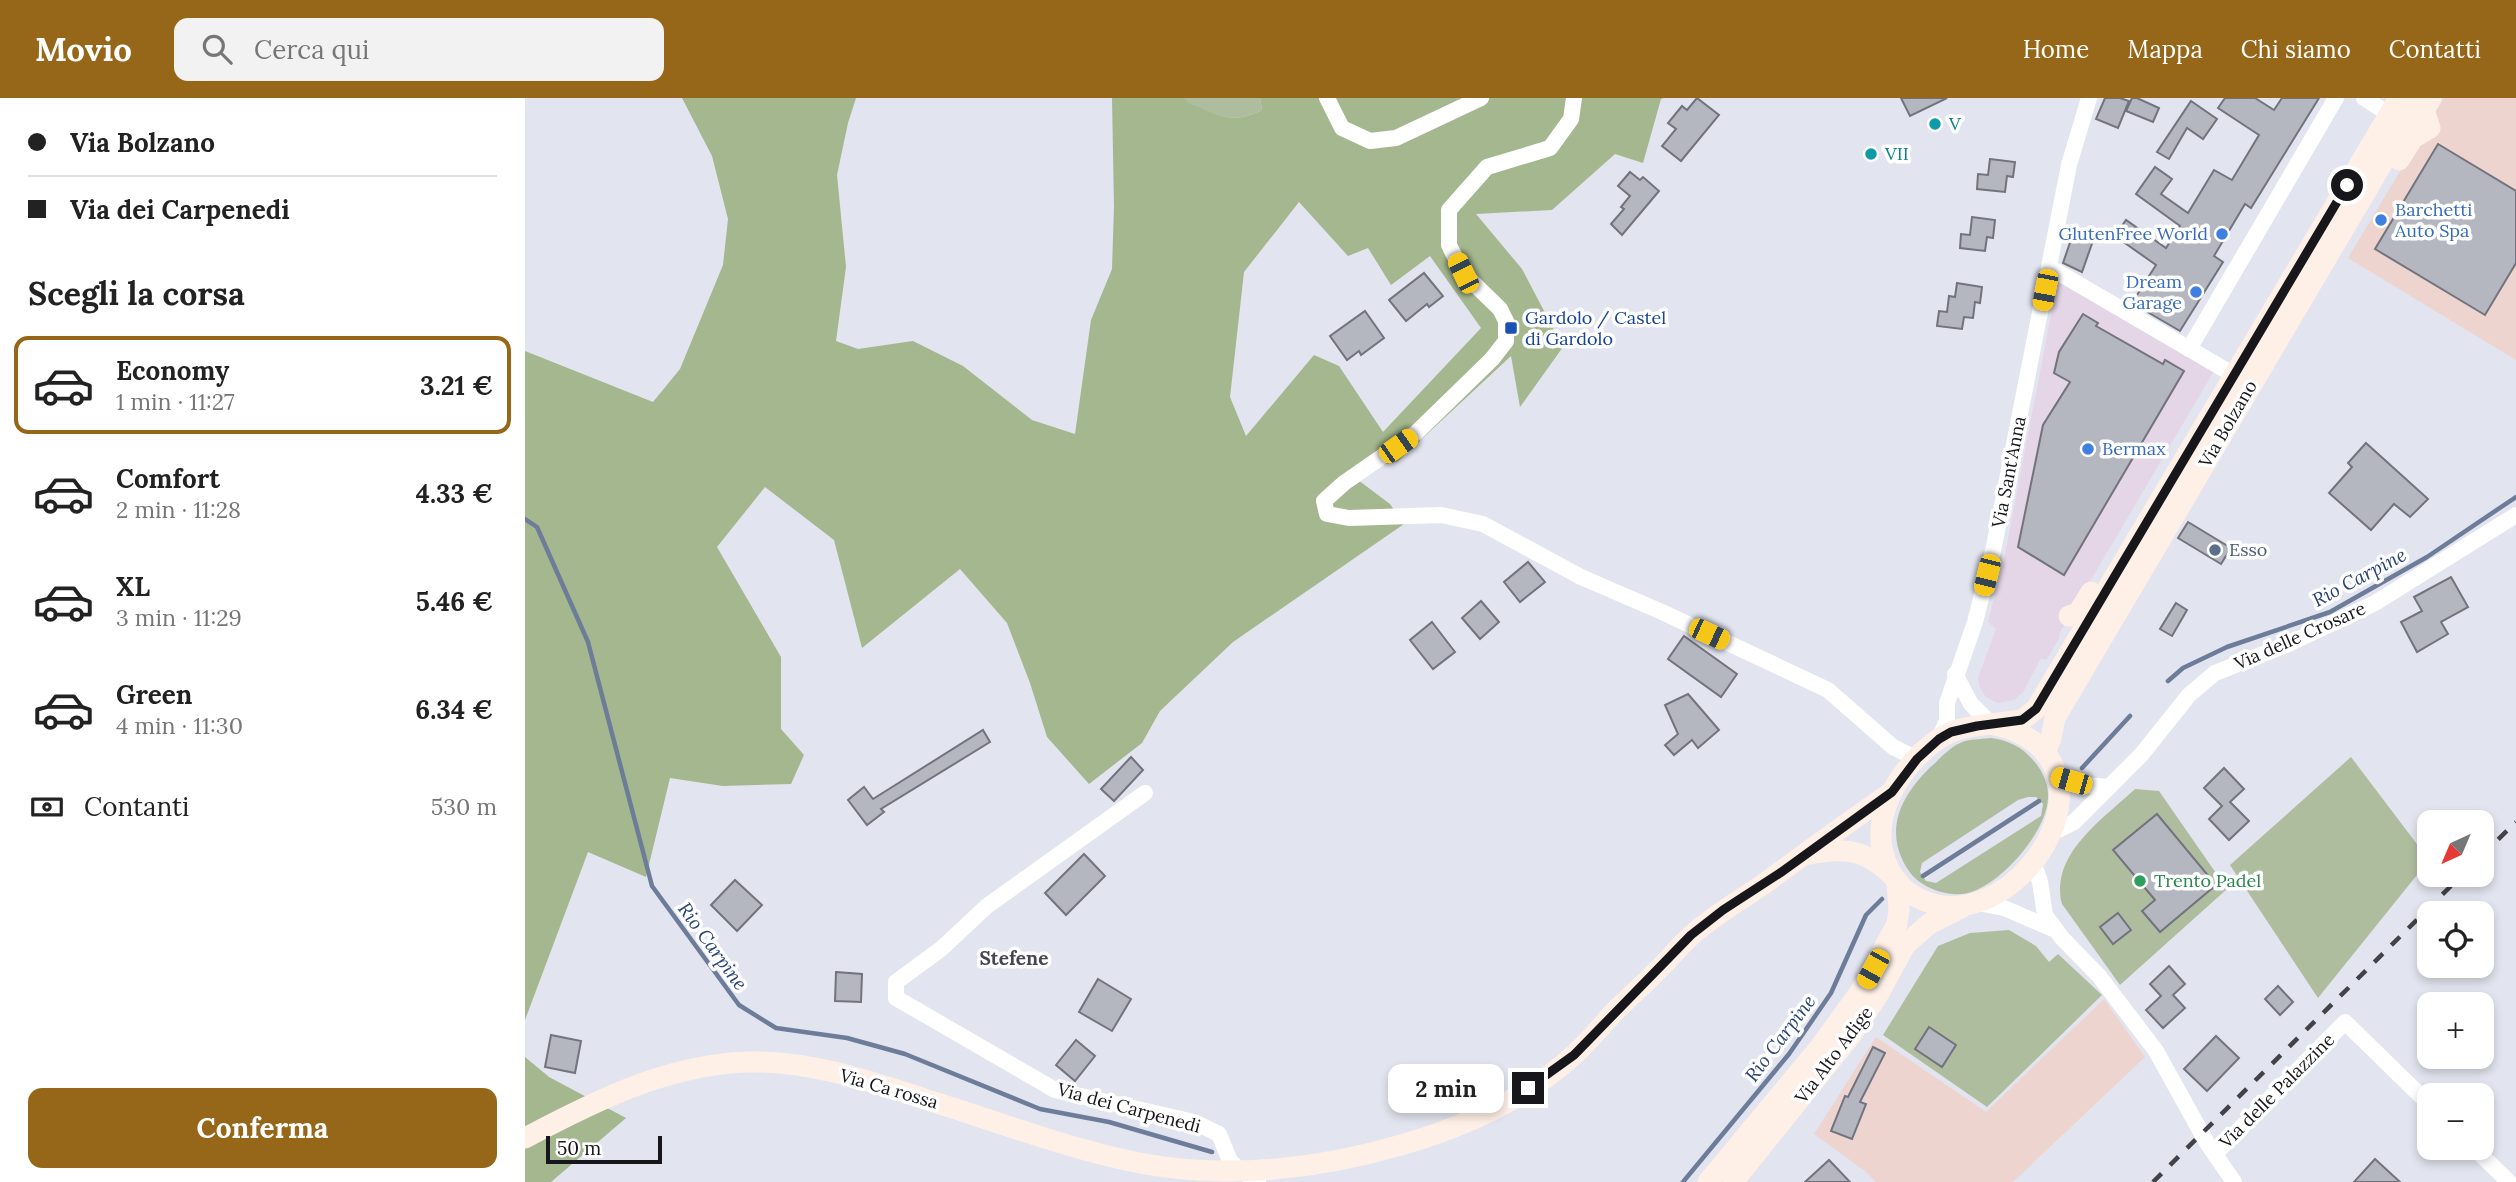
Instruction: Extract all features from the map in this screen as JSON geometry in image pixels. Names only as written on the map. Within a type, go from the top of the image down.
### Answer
[{"type":"main road","name":"Via Bolzano","points":[[2045,753],[2055,718],[2421,98]]},
{"type":"main road","points":[[2325,258],[2355,230],[2413,138],[2430,128],[2424,110],[2431,98]]},
{"type":"main road","name":"Via Bolzano","points":[[1991,724],[2022,720],[2036,709],[2394,106]]},
{"type":"main road","points":[[2069,617],[2078,613],[2123,540],[2148,521]]},
{"type":"main road","points":[[1249,1177],[1338,1161],[1402,1145],[1499,1107],[1574,1055],[1691,935],[1895,787],[1917,759],[1951,732],[1991,724],[2010,728],[2027,736],[2045,753],[2058,778],[2059,816],[2052,833],[2033,861],[2003,891],[1972,904],[1927,902],[1911,895],[1879,863],[1852,850],[1834,849],[1801,856]]},
{"type":"main road","points":[[1894,879],[1884,859],[1881,840],[1882,821],[1895,787]]},
{"type":"main road","name":"Via Alto Adige","points":[[1708,1182],[1820,1047],[1860,992],[1897,924],[1899,910],[1894,879]]},
{"type":"main road","name":"Via Alto Adige","points":[[1733,1182],[1852,1034],[1878,995],[1905,945],[1929,924],[1972,904]]},
{"type":"main road","name":"Via Ca rossa","points":[[525,1138],[580,1109],[638,1084],[688,1069],[748,1062],[799,1065],[872,1082],[1089,1151],[1146,1164],[1249,1177]]},
{"type":"street","points":[[1327,98],[1342,128],[1370,141],[1396,138],[1481,98]]},
{"type":"street","points":[[1574,98],[1571,119],[1550,148],[1487,167],[1449,210],[1450,245],[1463,273],[1500,309],[1506,321],[1506,341],[1492,359],[1416,433],[1344,483],[1324,501],[1327,514],[1349,518],[1441,515],[1483,524],[1581,578],[1662,612],[1828,690],[1893,747],[1917,759]]},
{"type":"street","name":"Via Sant'Anna","points":[[1939,739],[1947,720],[1947,703],[1955,674],[1975,622],[1993,551],[2069,165],[2089,98]]},
{"type":"street","points":[[2189,349],[2336,98]]},
{"type":"street","name":"Via Bolzano","points":[[2364,98],[2394,106]]},
{"type":"street","points":[[2049,267],[2234,375]]},
{"type":"street","name":"Via delle Crosare","points":[[2052,833],[2074,822],[2141,755],[2189,695],[2215,673],[2286,645],[2375,603],[2516,515]]},
{"type":"street","points":[[1955,674],[1971,704],[1991,724]]},
{"type":"street","points":[[1893,747],[1895,787]]},
{"type":"street","points":[[2058,778],[2085,785],[2109,787]]},
{"type":"street","name":"Via dei Carpenedi","points":[[1145,793],[987,906],[941,948],[895,982],[896,998],[1055,1090],[1195,1122],[1219,1135],[1230,1161],[1249,1177]]},
{"type":"street","name":"Via delle Palazzine","points":[[2033,861],[2040,882],[2045,915],[2053,929],[2099,976],[2156,1051],[2195,1121],[2234,1182]]},
{"type":"street","name":"Via delle Palazzine","points":[[1972,904],[2004,908],[2053,929]]},
{"type":"street","name":"Via delle Palazzine","points":[[2215,1154],[2345,1023],[2417,1092]]},
{"type":"street","points":[[2486,1160],[2509,1182]]},
{"type":"shaded area","points":[[2444,98],[2516,98],[2516,360],[2348,258]]},
{"type":"shaded area","points":[[2058,279],[2214,371],[2046,660],[2041,658],[2023,692],[2014,700],[1997,703],[1986,697],[1978,678],[1996,629],[1988,622],[2004,560]]},
{"type":"shaded area","points":[[2104,999],[2145,1057],[2013,1182],[1876,1182],[1814,1134],[1876,1037],[1986,1112]]},
{"type":"green space","points":[[682,98],[856,98],[837,175],[846,267],[836,341],[858,349],[913,341],[963,366],[1032,420],[1075,434],[1091,320],[1112,269],[1112,98],[1185,98],[1187,102],[1207,111],[1232,118],[1262,110],[1260,98],[1664,98],[1661,99],[1643,163],[1615,154],[1552,210],[1476,214],[1522,269],[1563,347],[1520,407],[1511,356],[1397,462],[1346,471],[1390,504],[1404,524],[1233,642],[1160,711],[1142,743],[1089,784],[1047,737],[1007,623],[960,569],[862,648],[834,540],[765,487],[717,547],[781,657],[781,729],[804,755],[791,784],[723,786],[670,778],[646,877],[588,852],[525,1020],[525,351],[653,402],[680,369],[723,265],[728,219],[712,156]],"holes":[[[1299,202],[1348,256],[1368,248],[1391,285],[1430,256],[1481,328],[1383,432],[1339,366],[1314,355],[1246,436],[1230,397],[1244,272]]]},
{"type":"green space","points":[[1185,98],[1260,98],[1262,110],[1232,118],[1186,102]]},
{"type":"green space","points":[[1991,738],[2014,745],[2036,764],[2047,788],[2046,811],[2022,853],[1986,885],[1969,893],[1957,894],[1928,887],[1910,872],[1898,847],[1896,833],[1901,807],[1925,773],[1949,750],[1965,741]],"holes":[[[2036,797],[2043,804],[2041,816],[1936,883],[1926,881],[1920,872],[1922,863],[2018,800]]]},
{"type":"green space","points":[[2351,757],[2417,844],[2417,875],[2318,998],[2230,865]]},
{"type":"green space","name":"Trento Padel","points":[[2135,789],[2159,791],[2227,889],[2120,985],[2062,904],[2060,886],[2071,854],[2082,839]]},
{"type":"green space","points":[[2009,930],[2036,946],[2049,962],[2058,954],[2102,995],[1987,1107],[1883,1035],[1938,946],[1970,933]]},
{"type":"green space","points":[[525,1057],[549,1077],[626,1118],[551,1182],[525,1182]]},
{"type":"building","points":[[1697,98],[1719,115],[1681,161],[1662,146],[1676,129],[1668,123],[1682,106],[1687,110]]},
{"type":"building","points":[[1901,98],[1947,98],[1910,116]]},
{"type":"building","points":[[2105,98],[2129,101],[2118,128],[2096,119]]},
{"type":"building","points":[[2132,98],[2159,108],[2153,122],[2126,111]]},
{"type":"building","points":[[2225,98],[2255,98],[2274,110],[2282,98],[2319,98],[2251,208],[2245,204],[2214,256],[2223,262],[2180,331],[2132,303],[2156,265],[2115,236],[2126,220],[2166,248],[2180,226],[2136,194],[2155,167],[2172,179],[2161,194],[2188,213],[2214,170],[2232,180],[2259,135],[2218,108]]},
{"type":"building","points":[[2191,101],[2217,119],[2203,139],[2187,128],[2169,159],[2157,152]]},
{"type":"building","points":[[2438,144],[2516,191],[2516,263],[2485,315],[2375,249]]},
{"type":"building","points":[[1990,159],[2015,162],[2013,177],[2007,176],[2005,192],[1977,189],[1978,174],[1988,175]]},
{"type":"building","points":[[1630,172],[1640,180],[1643,177],[1659,191],[1622,235],[1611,224],[1624,209],[1621,207],[1630,196],[1618,186]]},
{"type":"building","points":[[1972,217],[1995,220],[1993,238],[1987,237],[1985,251],[1960,248],[1961,234],[1970,235]]},
{"type":"building","points":[[2075,228],[2095,235],[2082,272],[2063,263]]},
{"type":"building","points":[[1424,273],[1443,296],[1429,307],[1427,304],[1406,321],[1389,300]]},
{"type":"building","points":[[1957,283],[1982,287],[1980,303],[1975,302],[1973,318],[1964,317],[1962,329],[1937,326],[1939,311],[1947,312],[1949,296],[1955,297]]},
{"type":"building","points":[[1365,311],[1384,338],[1361,355],[1359,351],[1347,360],[1330,336]]},
{"type":"building","name":"Bermax","points":[[2083,314],[2098,323],[2096,326],[2163,364],[2165,360],[2184,371],[2064,575],[2018,547],[2043,425],[2070,382],[2054,373],[2059,352]]},
{"type":"building","points":[[2366,443],[2428,499],[2410,517],[2394,504],[2371,530],[2329,493],[2352,467],[2348,463]]},
{"type":"building","points":[[2188,522],[2231,548],[2221,564],[2178,538]]},
{"type":"building","points":[[1528,562],[1545,582],[1520,602],[1504,582]]},
{"type":"building","points":[[2451,577],[2468,607],[2441,622],[2448,634],[2417,652],[2401,622],[2422,611],[2414,597]]},
{"type":"building","points":[[1481,601],[1499,622],[1480,639],[1462,618]]},
{"type":"building","points":[[2176,603],[2187,610],[2172,636],[2160,629]]},
{"type":"building","points":[[1432,622],[1455,652],[1433,669],[1410,640]]},
{"type":"building","points":[[1684,636],[1737,674],[1721,697],[1668,659]]},
{"type":"building","points":[[1688,694],[1719,730],[1698,748],[1692,740],[1674,755],[1665,745],[1678,734],[1665,705]]},
{"type":"building","points":[[983,730],[990,742],[881,809],[884,812],[867,825],[848,800],[864,787],[873,799]]},
{"type":"building","points":[[1131,757],[1143,770],[1114,801],[1101,789]]},
{"type":"building","points":[[2224,768],[2244,789],[2230,802],[2249,821],[2229,840],[2209,819],[2222,806],[2204,788]]},
{"type":"building","points":[[2157,814],[2216,885],[2160,932],[2142,911],[2155,900],[2113,850]]},
{"type":"building","points":[[1084,854],[1105,876],[1066,915],[1045,893]]},
{"type":"building","points":[[735,880],[762,905],[737,931],[711,905]]},
{"type":"building","points":[[2118,913],[2131,930],[2113,944],[2100,927]]},
{"type":"building","points":[[2169,966],[2185,984],[2173,995],[2185,1008],[2163,1028],[2146,1010],[2161,996],[2150,984]]},
{"type":"building","points":[[836,972],[862,974],[861,1002],[835,1001]]},
{"type":"building","points":[[1098,979],[1131,999],[1112,1031],[1079,1012]]},
{"type":"building","points":[[2278,986],[2293,1002],[2280,1015],[2265,999]]},
{"type":"building","points":[[1929,1027],[1956,1045],[1942,1067],[1915,1049]]},
{"type":"building","points":[[551,1035],[581,1041],[575,1073],[545,1067]]},
{"type":"building","points":[[2216,1036],[2239,1058],[2207,1091],[2184,1069]]},
{"type":"building","points":[[1076,1040],[1095,1056],[1075,1081],[1056,1065]]},
{"type":"building","points":[[1873,1047],[1885,1053],[1860,1102],[1866,1104],[1852,1139],[1831,1131],[1845,1096],[1848,1097]]},
{"type":"building","points":[[2375,1159],[2400,1182],[2354,1182]]},
{"type":"building","points":[[1829,1160],[1850,1182],[1805,1182]]},
{"type":"waterway","name":"Rio Carpine","points":[[2168,681],[2183,668],[2227,647],[2330,612],[2427,557],[2516,497]]},
{"type":"waterway","name":"Rio Carpine","points":[[525,519],[537,527],[588,642],[652,886],[739,1005],[776,1028],[847,1038],[905,1054],[1040,1109],[1109,1122],[1212,1152]]},
{"type":"waterway","name":"Rio Carpine","points":[[2082,768],[2130,716]]},
{"type":"waterway","name":"Rio Carpine","points":[[1923,876],[2039,801]]},
{"type":"waterway","name":"Rio Carpine","points":[[1683,1182],[1789,1054],[1831,993],[1866,915],[1882,899]]},
{"type":"railway","points":[[2494,843],[2516,822]]},
{"type":"railway","points":[[2153,1182],[2450,887]]},
{"type":"place","name":"V","points":[[1935,124]]},
{"type":"place","name":"VII","points":[[1871,154]]},
{"type":"place","name":"Barchetti Auto Spa","points":[[2381,220]]},
{"type":"place","name":"GlutenFree World","points":[[2222,234]]},
{"type":"place","name":"Dream Garage","points":[[2196,292]]},
{"type":"place","name":"Gardolo / Castel di Gardolo","points":[[1511,328]]},
{"type":"place","name":"Bermax","points":[[2088,449]]},
{"type":"place","name":"Esso","points":[[2215,550]]},
{"type":"place","name":"Trento Padel","points":[[2140,881]]},
{"type":"district","name":"Stefene","points":[[1014,958]]},
{"type":"route","points":[[1528,1088],[1574,1055],[1691,935],[1892,792],[1909,768],[1939,739],[1951,732],[1977,726],[2022,720],[2036,709],[2347,185]]}]
